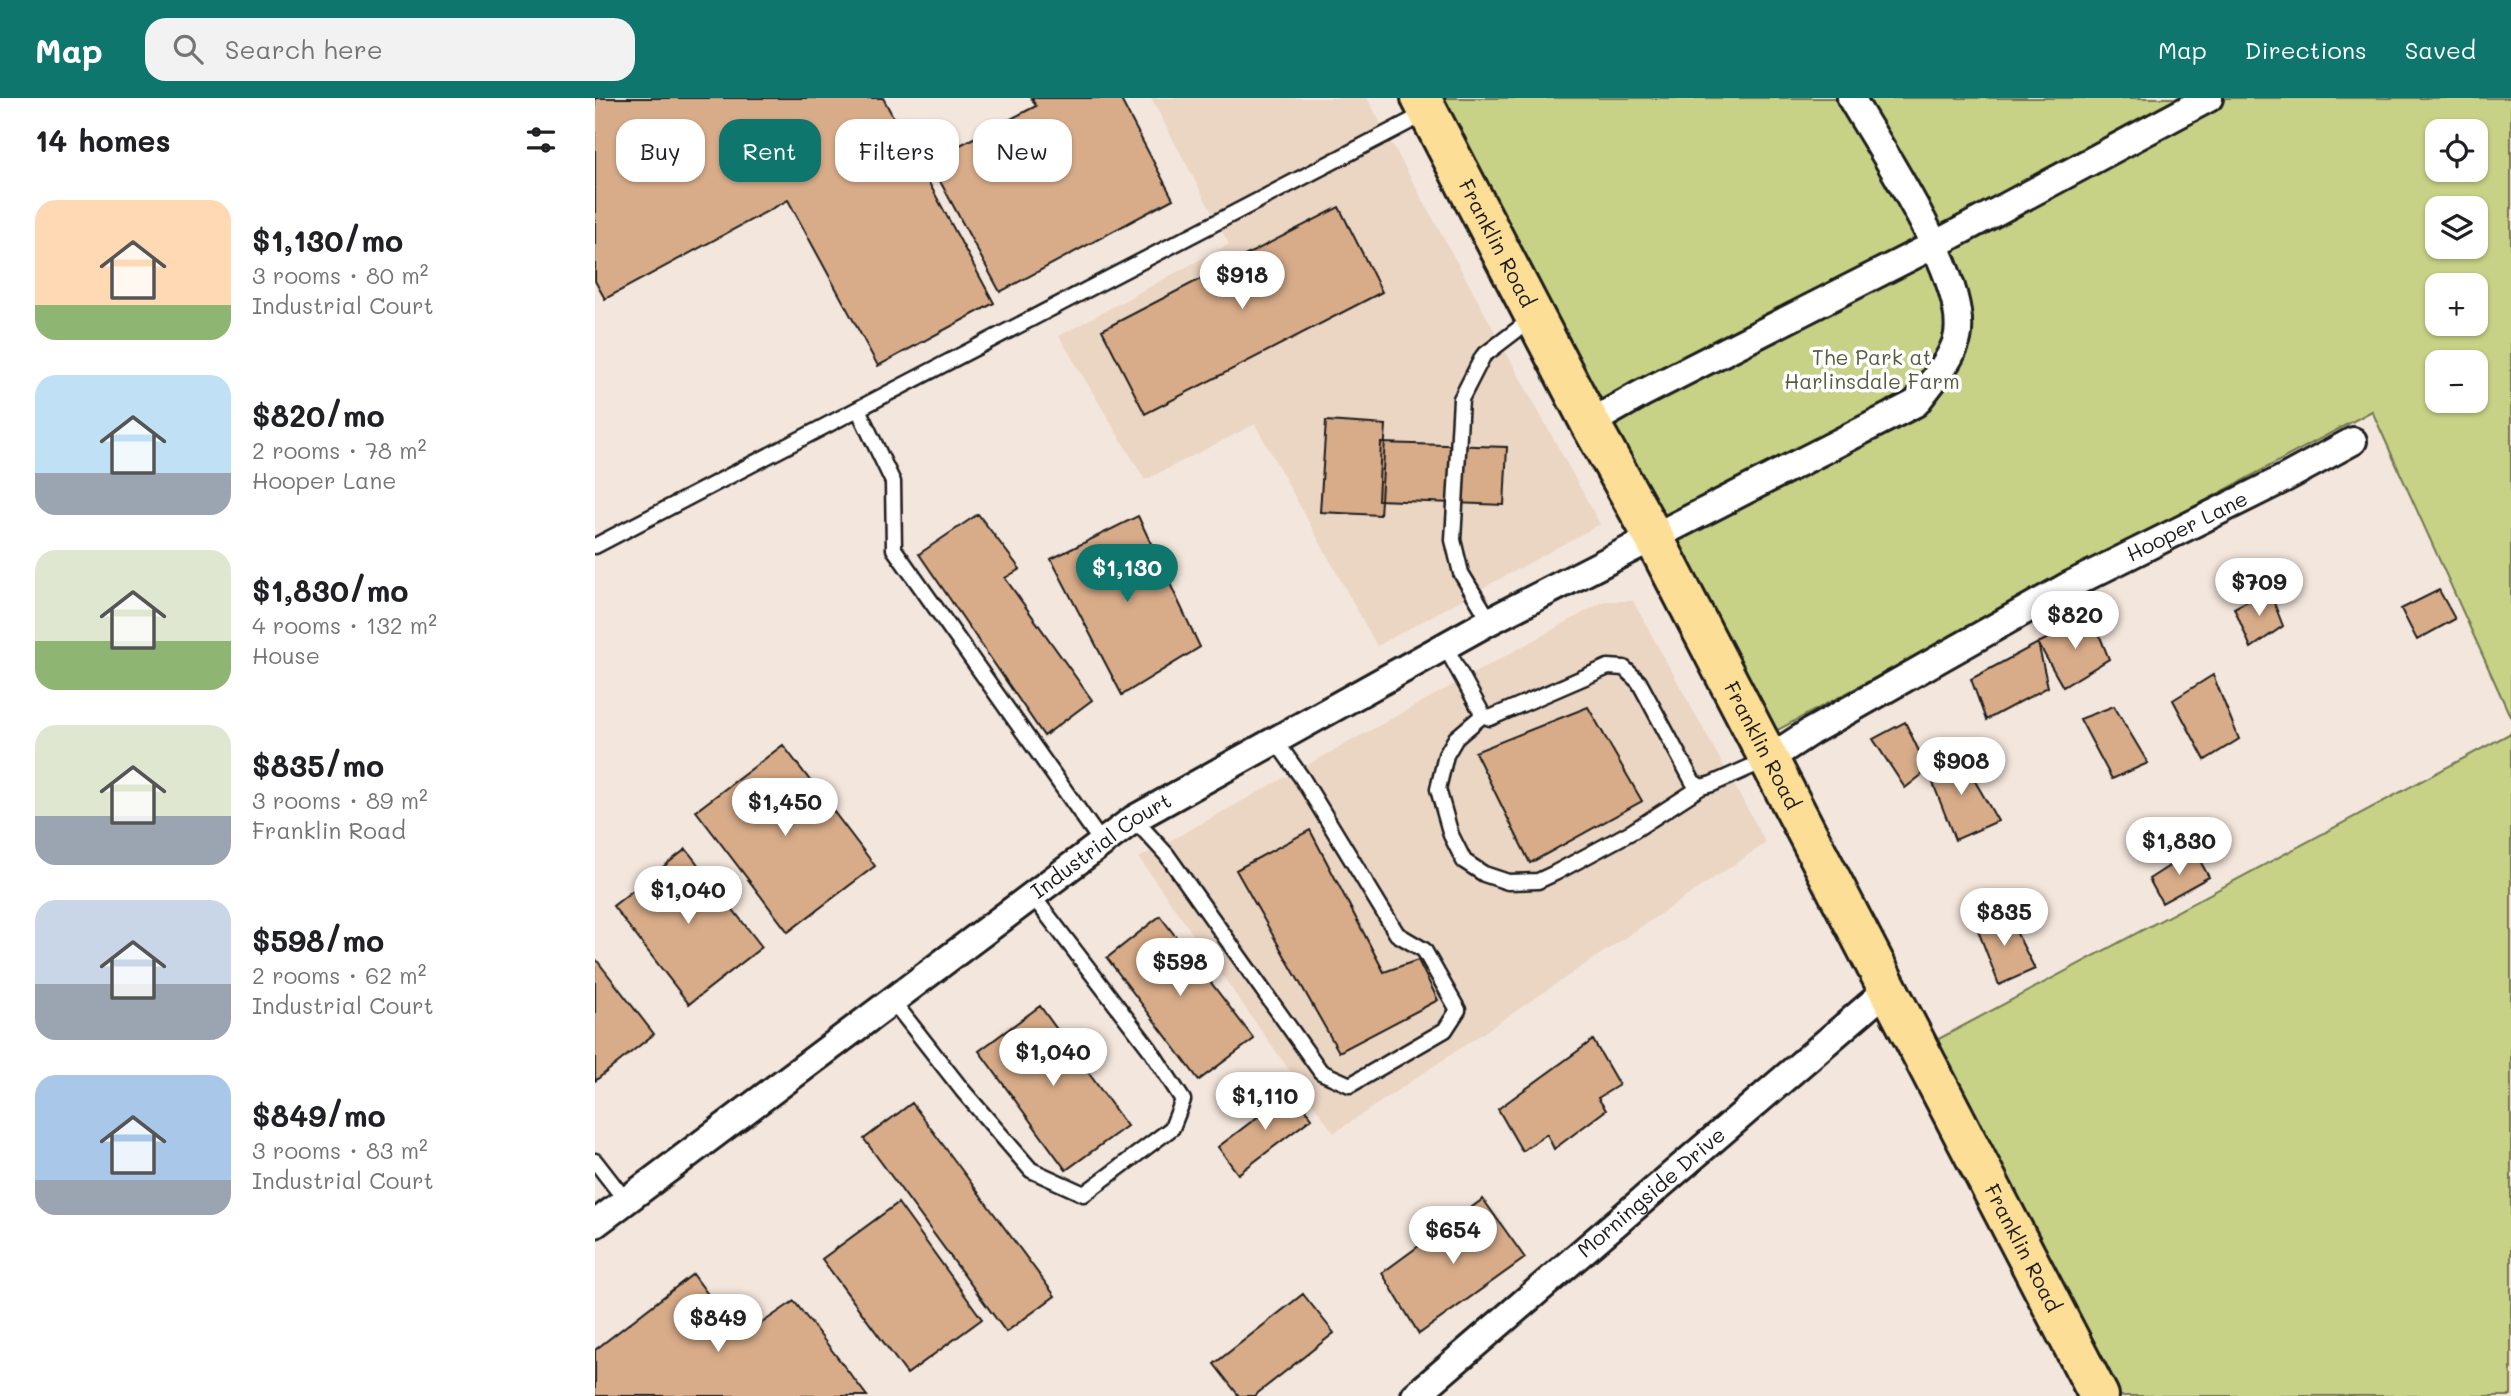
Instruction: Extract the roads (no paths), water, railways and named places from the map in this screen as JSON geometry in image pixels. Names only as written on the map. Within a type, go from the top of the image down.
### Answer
[{"type":"main road","name":"Franklin Road","points":[[1425,105],[1590,423],[1654,538],[2099,1396]]},
{"type":"street","name":"Industrial Court","points":[[595,1224],[1134,819],[1490,621],[1916,403],[1956,344],[1958,307],[1936,243],[1851,98]]},
{"type":"street","points":[[1590,423],[2209,98]]},
{"type":"street","name":"Hooper Lane","points":[[1767,760],[1810,732],[2067,586],[2285,478],[2353,441]]},
{"type":"street","name":"Morningside Drive","points":[[1415,1396],[1887,990]]},
{"type":"lane","points":[[595,546],[858,409],[1425,105]]},
{"type":"lane","points":[[1490,621],[1461,573],[1453,540],[1461,398],[1483,356],[1535,316]]},
{"type":"lane","points":[[858,409],[893,482],[894,549],[1101,843]]},
{"type":"lane","points":[[1445,646],[1483,715],[1490,718],[1608,667],[1624,668],[1639,682],[1693,782],[1701,787]]},
{"type":"lane","points":[[1483,715],[1456,738],[1446,755],[1438,789],[1451,835],[1464,861],[1484,874],[1508,883],[1538,881],[1555,873],[1633,831],[1701,787],[1767,760]]},
{"type":"lane","points":[[1134,819],[1167,855],[1321,1072],[1350,1085],[1445,1030],[1458,1010],[1424,950],[1397,934],[1275,740]]},
{"type":"lane","points":[[891,999],[963,1091],[1031,1170],[1084,1194],[1172,1128],[1183,1100],[1149,1048],[1032,895]]},
{"type":"lane","points":[[595,1161],[626,1201]]},
{"type":"park label","name":"The Park at Harlinsdale Farm","points":[[1872,370]]}]
